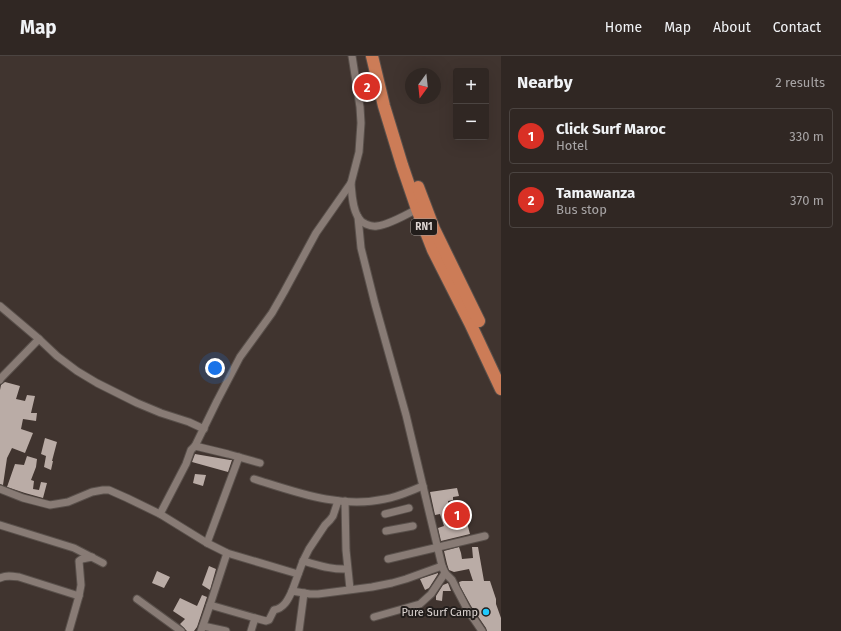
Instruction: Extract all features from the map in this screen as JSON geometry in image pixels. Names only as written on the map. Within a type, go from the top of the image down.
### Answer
[{"type":"highway","name":"RN1","points":[[372,56],[384,106],[417,209],[433,250],[470,322],[501,388]]},
{"type":"highway","name":"RN1","points":[[380,56],[395,117],[428,215],[501,370]]},
{"type":"street","points":[[160,514],[240,357],[272,313],[316,233],[351,183],[359,152],[361,123],[352,56]]},
{"type":"street","points":[[351,183],[354,207],[358,217],[362,248],[378,319],[406,415],[436,547],[443,569],[452,580],[467,609],[482,631]]},
{"type":"street","points":[[358,217],[362,222],[375,227],[391,222],[417,209]]},
{"type":"street","points":[[0,306],[57,356],[77,371],[137,403],[204,429]]},
{"type":"street","points":[[0,380],[39,339]]},
{"type":"street","points":[[195,446],[209,448],[260,463]]},
{"type":"street","points":[[207,543],[239,457]]},
{"type":"street","points":[[254,479],[311,496],[341,501],[363,502],[398,496],[423,486]]},
{"type":"street","points":[[0,490],[35,502],[50,505],[68,502],[92,492],[109,490],[160,514],[227,554],[298,574]]},
{"type":"street","points":[[210,605],[266,621],[269,620],[274,610],[280,609],[287,601],[309,549],[333,516],[341,501]]},
{"type":"street","points":[[341,501],[350,589]]},
{"type":"street","points":[[385,514],[409,508]]},
{"type":"street","points":[[0,525],[74,548],[103,563]]},
{"type":"street","points":[[386,531],[413,526]]},
{"type":"street","points":[[388,559],[485,536]]},
{"type":"street","points":[[226,631],[202,628],[227,554]]},
{"type":"street","points":[[69,631],[79,596],[81,583],[79,560],[92,558]]},
{"type":"street","points":[[303,561],[331,568],[347,569]]},
{"type":"street","points":[[292,590],[318,594],[392,582],[443,569]]},
{"type":"street","points":[[374,617],[420,604],[431,594],[443,569]]},
{"type":"street","points":[[0,578],[11,575],[79,596]]},
{"type":"street","points":[[300,631],[304,593]]},
{"type":"street","points":[[137,599],[181,631]]},
{"type":"street","points":[[252,631],[255,618]]},
{"type":"building","points":[[5,382],[20,386],[16,399],[25,401],[27,395],[35,396],[31,413],[37,413],[36,421],[23,419],[21,429],[33,433],[25,453],[12,448],[7,458],[3,485],[0,484],[0,390],[1,385]]},
{"type":"building","points":[[45,438],[57,442],[51,470],[44,467],[46,456],[41,454]]},
{"type":"building","points":[[195,454],[232,460],[228,472],[192,462]]},
{"type":"building","points":[[27,456],[37,459],[36,467],[31,480],[34,481],[33,489],[39,490],[41,482],[47,483],[43,498],[7,487],[15,464],[24,465]]},
{"type":"building","points":[[195,474],[206,475],[203,486],[193,483]]},
{"type":"building","points":[[457,488],[459,496],[453,497],[453,500],[448,501],[449,511],[455,510],[457,513],[462,511],[470,534],[441,541],[438,528],[444,526],[440,514],[435,515],[430,492]]},
{"type":"building","points":[[459,547],[462,559],[473,558],[472,547],[478,547],[484,581],[490,581],[496,599],[496,604],[501,618],[501,631],[487,631],[460,586],[459,582],[473,581],[469,569],[454,572],[449,570],[444,551]]},
{"type":"building","points":[[209,566],[216,569],[210,590],[202,585]]},
{"type":"building","points":[[157,571],[170,577],[164,588],[152,583]]},
{"type":"building","points":[[438,573],[429,588],[425,590],[420,579]]},
{"type":"building","points":[[448,583],[451,591],[443,591],[442,601],[436,600],[436,596],[443,585]]},
{"type":"building","points":[[202,595],[207,597],[197,627],[194,631],[187,631],[180,624],[185,619],[173,611],[180,598],[197,606]]},
{"type":"place","name":"Tamawanza","points":[[367,87]]},
{"type":"place","name":"Click Surf Maroc","points":[[457,515]]},
{"type":"place","name":"Pure Surf Camp","points":[[486,612]]}]
